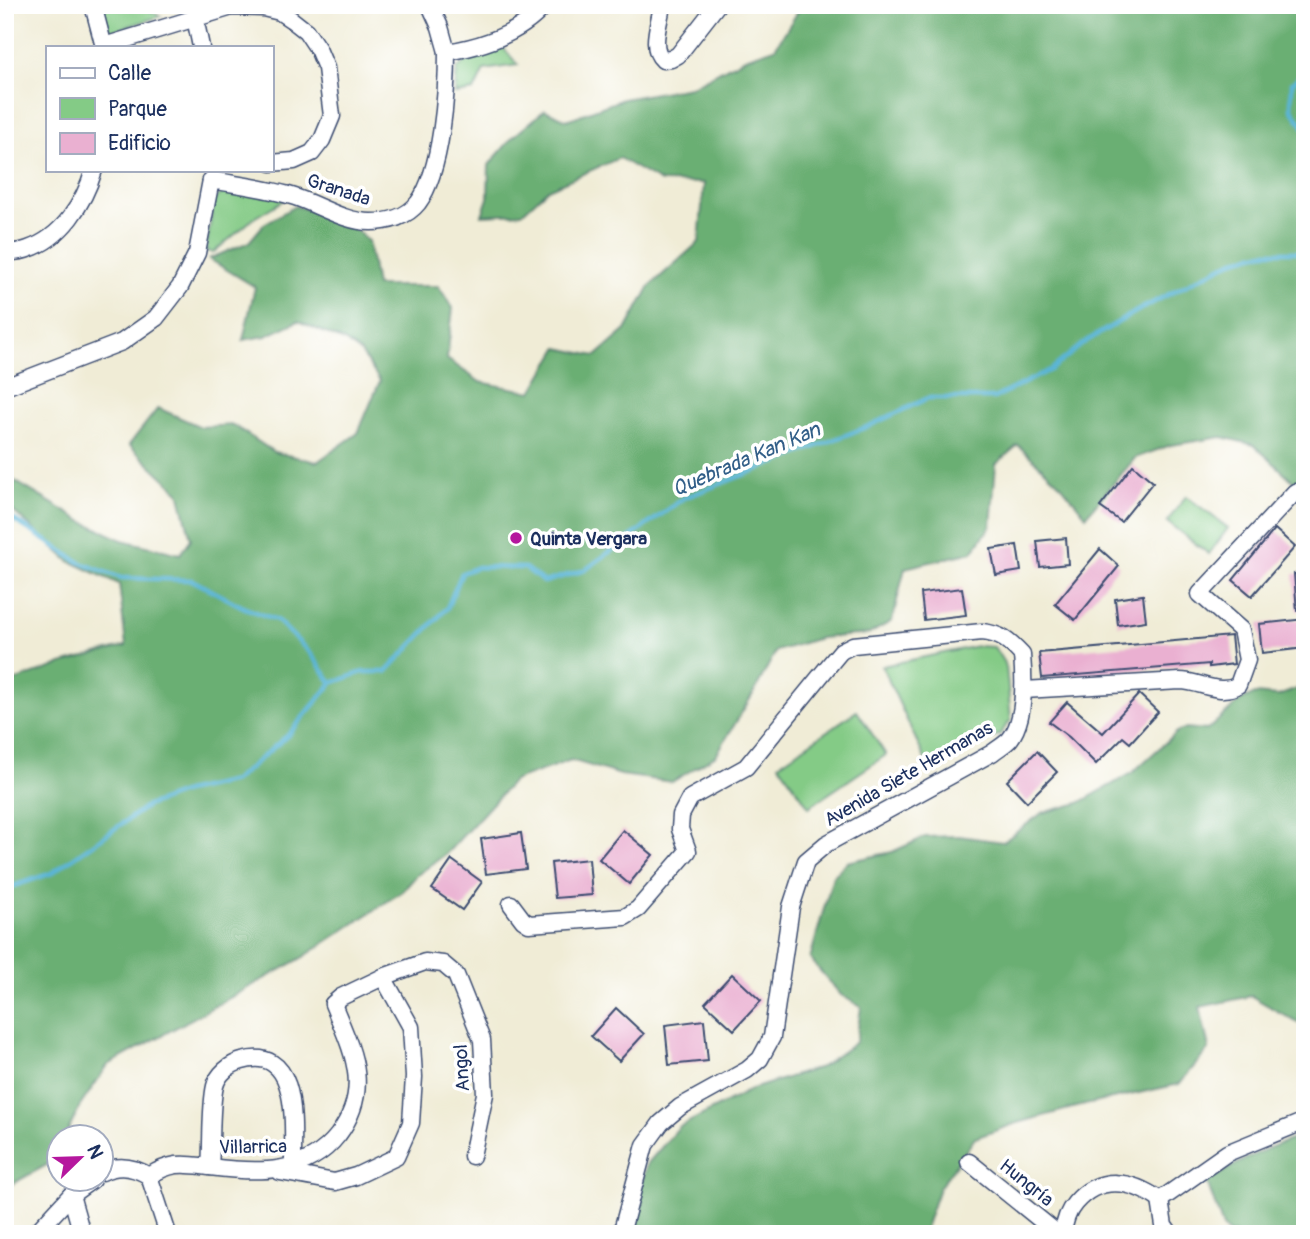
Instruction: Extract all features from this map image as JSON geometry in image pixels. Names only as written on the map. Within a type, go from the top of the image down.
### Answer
[{"type":"street","points":[[93,5],[104,46]]},
{"type":"street","name":"Granada","points":[[5,387],[122,342],[156,318],[172,300],[197,253],[215,175],[282,193],[338,215],[369,222],[400,218],[418,204],[433,166],[447,89],[447,52],[440,26],[430,5]]},
{"type":"street","points":[[447,52],[495,40],[525,24],[545,5]]},
{"type":"street","points":[[662,5],[655,46],[657,55],[663,60],[678,55],[717,5]]},
{"type":"street","points":[[107,46],[232,7],[263,8],[279,12],[292,20],[306,31],[326,68],[332,116],[322,139],[312,153],[294,161],[273,163]]},
{"type":"street","points":[[195,18],[201,46]]},
{"type":"street","points":[[5,253],[28,249],[57,233],[79,205],[93,172]]},
{"type":"street","points":[[1024,690],[1180,681],[1200,683],[1224,691],[1238,685],[1247,660],[1241,630],[1200,594],[1296,492]]},
{"type":"street","name":"Avenida Siete Hermanas","points":[[511,904],[529,924],[625,917],[638,909],[688,850],[680,829],[681,815],[690,798],[746,766],[841,651],[853,645],[982,632],[996,633],[1006,638],[1022,655],[1024,690],[1015,732],[1009,741],[992,753],[826,844],[806,861],[791,907],[772,1037],[760,1059],[747,1070],[680,1107],[661,1123],[645,1145],[621,1234]]},
{"type":"street","name":"Villarrica","points":[[149,1176],[167,1167],[188,1163],[268,1170],[293,1167],[326,1148],[342,1129],[353,1105],[357,1082],[355,1059],[334,1004],[341,997],[383,977],[425,962]]},
{"type":"street","name":"Angol","points":[[425,962],[443,964],[456,975],[482,1040],[485,1094],[472,1156]]},
{"type":"street","points":[[268,1170],[335,1182],[356,1176],[396,1157],[411,1123],[414,1077],[411,1027],[383,977]]},
{"type":"street","points":[[210,1167],[215,1085],[230,1066],[253,1059],[275,1067],[290,1086],[293,1167]]},
{"type":"street","points":[[1160,1200],[1227,1153],[1305,1121]]},
{"type":"street","name":"Hungría","points":[[969,1162],[1060,1234]]},
{"type":"street","points":[[116,1168],[128,1167],[149,1176],[168,1234]]},
{"type":"street","points":[[1060,1234],[1071,1209],[1086,1191],[1107,1182],[1131,1185],[1160,1200],[1164,1226],[1170,1234]]},
{"type":"street","points":[[35,1234],[71,1195]]},
{"type":"street","points":[[71,1195],[82,1234]]},
{"type":"green space","points":[[99,5],[138,5],[161,16],[110,32]]},
{"type":"green space","name":"Quinta Vergara","points":[[802,5],[1305,5],[1305,492],[1254,445],[1222,437],[1171,445],[1135,458],[1086,516],[1062,486],[1018,445],[996,464],[991,526],[972,552],[905,568],[892,621],[869,634],[820,638],[776,651],[716,755],[672,782],[621,775],[571,760],[513,781],[447,853],[416,876],[403,891],[302,958],[108,1065],[80,1106],[71,1124],[46,1124],[46,1165],[5,1188],[5,680],[11,682],[126,646],[119,584],[69,561],[5,504],[13,480],[80,520],[122,540],[180,554],[191,539],[179,492],[129,445],[158,408],[201,427],[233,425],[274,452],[317,462],[358,433],[380,381],[361,353],[344,341],[298,321],[266,336],[243,340],[255,287],[209,259],[249,242],[264,224],[295,206],[342,217],[368,241],[376,286],[438,286],[453,308],[447,359],[480,382],[532,392],[558,348],[596,356],[626,330],[650,286],[699,242],[704,183],[661,182],[619,158],[548,189],[522,213],[482,215],[488,198],[489,165],[512,138],[545,110],[567,120],[623,99],[690,87],[745,58],[775,48]]},
{"type":"green space","points":[[500,44],[518,65],[484,70],[474,91],[455,94],[457,69],[473,54]]},
{"type":"green space","points":[[226,191],[287,198],[254,218],[213,253],[206,251],[214,199]]},
{"type":"green space","points":[[1186,496],[1228,528],[1209,554],[1167,522]]},
{"type":"green space","points":[[977,646],[994,647],[1006,666],[1011,720],[999,735],[929,768],[882,666]]},
{"type":"green space","points":[[1305,686],[1305,1027],[1251,996],[1200,1007],[1209,1049],[1179,1084],[1076,1107],[975,1138],[939,1188],[923,1234],[628,1234],[647,1164],[679,1127],[752,1089],[821,1067],[856,1042],[861,1007],[841,995],[810,959],[833,876],[847,862],[892,852],[925,837],[959,836],[1003,842],[1042,813],[1079,803],[1132,773],[1177,732],[1186,728],[1207,730],[1240,701],[1255,694],[1278,696]]},
{"type":"green space","points":[[857,711],[886,755],[809,807],[779,764]]},
{"type":"green space","points":[[1305,1136],[1305,1234],[1229,1234],[1223,1227],[1207,1182],[1254,1155]]},
{"type":"building","points":[[1133,465],[1153,482],[1121,522],[1100,507]]},
{"type":"building","points":[[1275,529],[1295,547],[1252,596],[1233,580]]},
{"type":"building","points":[[1066,538],[1068,564],[1040,567],[1037,541]]},
{"type":"building","points":[[1017,545],[1021,571],[996,575],[991,549]]},
{"type":"building","points":[[1100,549],[1119,566],[1075,620],[1055,604]]},
{"type":"building","points":[[1305,573],[1305,610],[1297,611],[1294,574]]},
{"type":"building","points":[[962,588],[966,615],[924,620],[921,593]]},
{"type":"building","points":[[1143,595],[1146,621],[1118,625],[1115,599]]},
{"type":"building","points":[[1305,619],[1305,648],[1262,653],[1259,624]]},
{"type":"building","points":[[1231,636],[1234,664],[1042,678],[1039,653]]},
{"type":"building","points":[[1139,694],[1158,712],[1130,743],[1123,737],[1096,764],[1069,737],[1049,722],[1067,702],[1103,733]]},
{"type":"building","points":[[1037,751],[1057,772],[1027,802],[1007,781]]},
{"type":"building","points":[[623,830],[653,855],[629,884],[599,859]]},
{"type":"building","points":[[521,833],[526,869],[486,874],[481,839]]},
{"type":"building","points":[[589,859],[592,895],[555,898],[551,863]]},
{"type":"building","points":[[452,860],[482,882],[462,910],[432,889]]},
{"type":"building","points":[[732,974],[761,1001],[734,1030],[705,1003]]},
{"type":"building","points":[[616,1008],[644,1034],[619,1061],[591,1036]]},
{"type":"building","points":[[704,1020],[708,1061],[669,1065],[665,1025]]},
{"type":"waterway","points":[[1305,72],[1292,83],[1291,108],[1305,129]]},
{"type":"waterway","name":"Quebrada Kan Kan","points":[[5,889],[52,873],[147,806],[185,792],[234,781],[288,735],[332,683],[363,672],[386,672],[447,608],[462,573],[477,567],[525,568],[544,582],[585,570],[684,498],[869,426],[928,398],[994,398],[1052,369],[1085,342],[1137,311],[1232,261],[1264,252],[1305,252]]},
{"type":"waterway","points":[[5,514],[79,562],[121,578],[192,580],[245,608],[277,620],[310,653],[332,683]]},
{"type":"place","name":"Quinta Vergara","points":[[516,538]]}]
